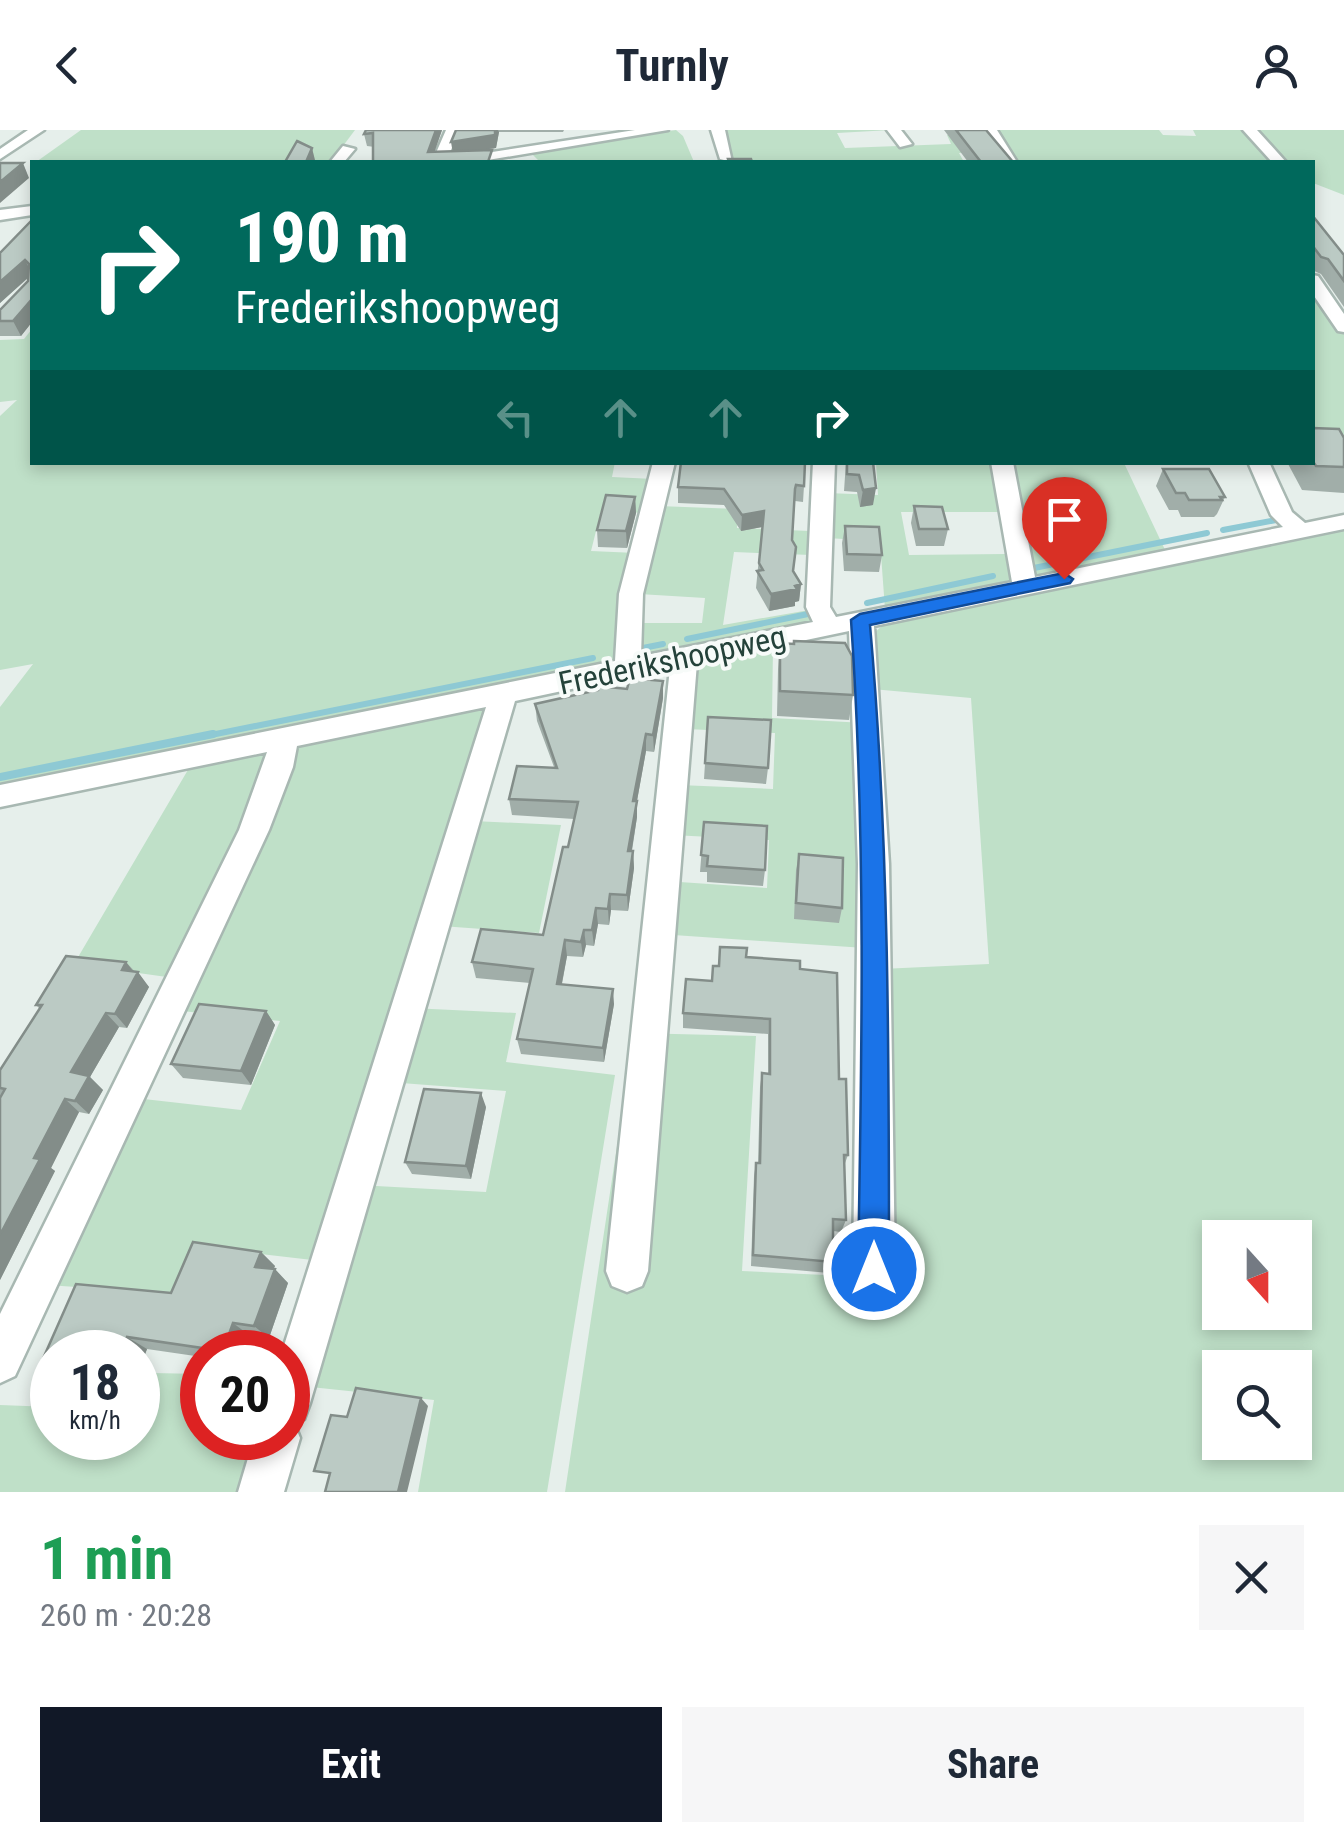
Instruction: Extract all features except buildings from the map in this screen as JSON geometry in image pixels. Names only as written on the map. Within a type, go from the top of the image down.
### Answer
[{"type":"street","points":[[0,156],[37,130]]},
{"type":"street","points":[[440,160],[454,130]]},
{"type":"street","points":[[462,160],[573,137],[661,130]]},
{"type":"street","points":[[718,130],[727,159]]},
{"type":"street","points":[[894,130],[905,144]]},
{"type":"street","points":[[990,130],[1009,160]]},
{"type":"street","points":[[1250,130],[1276,160]]},
{"type":"street","points":[[339,160],[348,149]]},
{"type":"street","points":[[0,215],[30,212]]},
{"type":"street","points":[[1315,284],[1344,328]]},
{"type":"street","points":[[629,669],[624,645],[663,465]]},
{"type":"street","points":[[824,465],[818,607],[845,624],[871,737],[876,1008],[874,1269]]},
{"type":"street","points":[[1003,465],[1025,587]]},
{"type":"street","points":[[1259,465],[1282,515],[1302,531]]},
{"type":"street","name":"Frederikshoopweg","points":[[0,796],[1344,522]]},
{"type":"street","points":[[627,1271],[684,659]]},
{"type":"street","points":[[310,1331],[503,695]]},
{"type":"street","points":[[0,1360],[254,830],[279,767],[284,737]]},
{"type":"street","points":[[261,1492],[270,1460]]},
{"type":"green space","points":[[81,130],[355,130],[332,160],[39,160]]},
{"type":"green space","points":[[676,130],[683,136],[693,160],[538,160],[530,152]]},
{"type":"green space","points":[[722,130],[891,130],[837,133],[845,148],[951,144],[947,135],[988,134],[1003,152],[959,153],[963,160],[731,158]]},
{"type":"green space","points":[[993,130],[1159,130],[1163,135],[1196,136],[1193,130],[1249,130],[1274,160],[1013,160]]},
{"type":"green space","points":[[1253,130],[1344,130],[1344,195],[1315,184],[1315,160],[1280,160]]},
{"type":"green space","points":[[1315,291],[1344,334],[1344,448],[1315,439]]},
{"type":"green space","points":[[30,332],[30,465],[614,465],[612,477],[654,479],[646,513],[601,511],[591,551],[636,553],[616,647],[619,656],[613,664],[0,788],[0,707],[33,664],[0,670],[0,416],[17,400],[0,402],[0,340],[24,339]]},
{"type":"green space","points":[[876,465],[990,465],[999,512],[901,512],[909,555],[1005,554],[1010,580],[885,609],[880,541],[826,538],[827,493],[878,495]]},
{"type":"green space","points":[[1001,465],[1125,465],[1166,552],[1033,579]]},
{"type":"green space","points":[[658,506],[738,509],[737,528],[810,531],[810,555],[734,552],[723,625],[815,609],[816,622],[641,660],[633,623],[702,623],[705,598],[639,594]]},
{"type":"green space","points":[[1344,530],[1344,1492],[565,1492],[634,1033],[756,1036],[742,1271],[887,1278],[881,969],[989,964],[971,698],[872,689],[873,634],[882,626]]},
{"type":"green space","points":[[773,646],[772,718],[865,723],[865,948],[659,934],[665,881],[767,888],[769,840],[672,835],[679,785],[773,789],[775,733],[686,729],[690,662]]},
{"type":"green space","points":[[477,708],[482,711],[487,735],[321,1261],[198,1247],[179,1294],[47,1285],[135,1098],[241,1110],[280,1021],[172,1010],[287,746]]},
{"type":"green space","points":[[255,752],[271,760],[174,978],[74,964],[192,763]]},
{"type":"green space","points":[[473,821],[561,825],[539,933],[441,926]]},
{"type":"green space","points":[[411,1008],[516,1013],[506,1062],[615,1075],[547,1492],[418,1492],[434,1400],[310,1387],[310,1354],[358,1185],[486,1192],[506,1091],[388,1082]]},
{"type":"green space","points":[[160,1373],[180,1374],[180,1460],[261,1460],[250,1492],[0,1492],[0,1405],[30,1406],[30,1460],[160,1460]]},
{"type":"waterway","points":[[1223,530],[1276,520]]},
{"type":"waterway","points":[[1029,569],[1207,533]]},
{"type":"waterway","points":[[867,603],[993,576]]},
{"type":"waterway","points":[[687,639],[808,614]]},
{"type":"waterway","points":[[633,650],[663,644]]},
{"type":"waterway","points":[[201,737],[593,658]]},
{"type":"waterway","points":[[0,777],[213,734]]},
{"type":"route","points":[[874,1269],[876,1008],[871,754],[860,620],[1064,579]]}]
